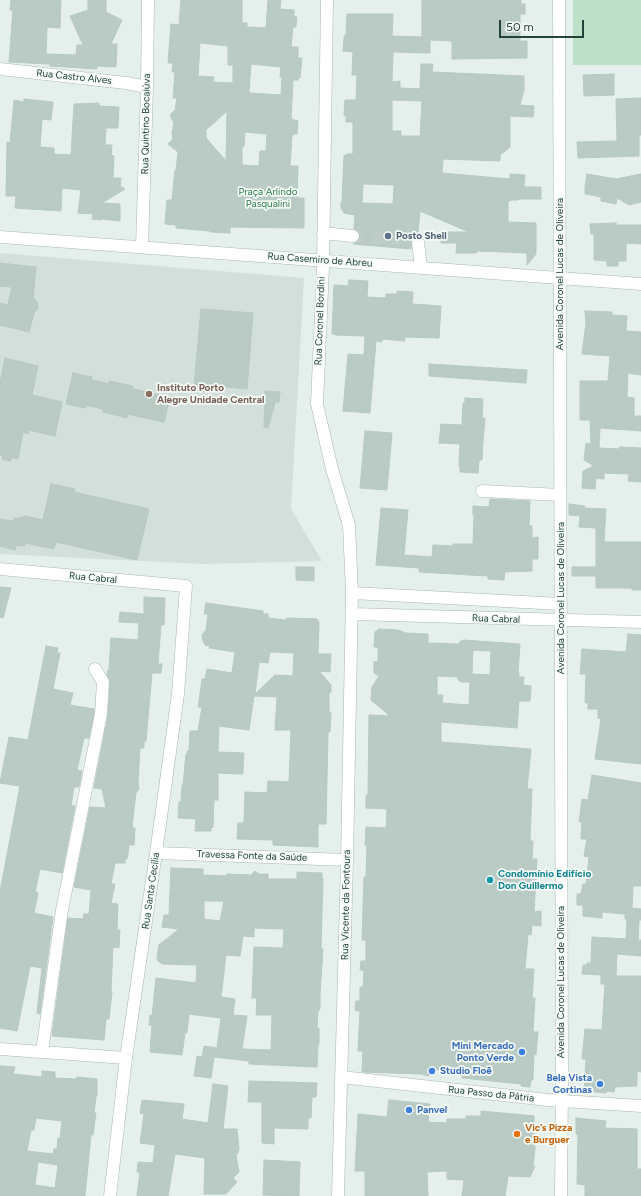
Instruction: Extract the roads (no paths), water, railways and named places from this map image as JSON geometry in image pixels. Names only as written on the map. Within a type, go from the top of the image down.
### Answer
[{"type":"street","name":"Rua Quintino Bocaiúva","points":[[142,247],[148,0]]},
{"type":"street","name":"Rua Coronel Bordini","points":[[327,0],[323,261],[317,404],[332,469],[349,525],[352,614]]},
{"type":"street","name":"Avenida Coronel Lucas de Oliveira","points":[[559,0],[561,1196]]},
{"type":"street","name":"Rua Castro Alves","points":[[0,69],[126,83],[147,87]]},
{"type":"street","points":[[323,233],[353,236]]},
{"type":"street","name":"Rua Casemiro de Abreu","points":[[0,237],[641,284]]},
{"type":"street","points":[[418,242],[421,268]]},
{"type":"street","points":[[482,491],[560,495]]},
{"type":"street","name":"Rua Cabral","points":[[0,569],[186,586]]},
{"type":"street","name":"Rua Santa Cecília","points":[[110,1196],[126,1058],[178,694],[186,586]]},
{"type":"street","name":"Rua Cabral","points":[[352,593],[561,604]]},
{"type":"street","points":[[389,594],[389,615]]},
{"type":"street","name":"Rua Cabral","points":[[352,614],[561,621],[641,622]]},
{"type":"street","name":"Rua Vicente da Fontoura","points":[[338,1196],[352,614]]},
{"type":"street","points":[[42,1052],[62,910],[101,714],[103,682],[94,669]]},
{"type":"street","name":"Travessa Fonte da Saúde","points":[[156,853],[347,860]]},
{"type":"street","points":[[0,1049],[126,1058]]},
{"type":"street","name":"Rua Passo da Pátria","points":[[341,1077],[562,1101],[641,1106]]},
{"type":"tunnel","points":[[353,236],[413,240],[418,242]]},
{"type":"place","name":"Posto Shell","points":[[388,236]]},
{"type":"place","name":"Instituto Porto Alegre Unidade Central","points":[[149,394]]},
{"type":"place","name":"Condomínio Edifício Don Guillermo","points":[[490,880]]},
{"type":"place","name":"Mini Mercado Ponto Verde","points":[[522,1052]]},
{"type":"place","name":"Studio Floē","points":[[432,1071]]},
{"type":"place","name":"Bela Vista Cortinas","points":[[600,1084]]},
{"type":"place","name":"Panvel","points":[[409,1110]]},
{"type":"place","name":"Vic’s Pizza e Burguer","points":[[517,1134]]},
{"type":"park label","name":"Praça Arlindo Pasqualini","points":[[268,198]]}]
